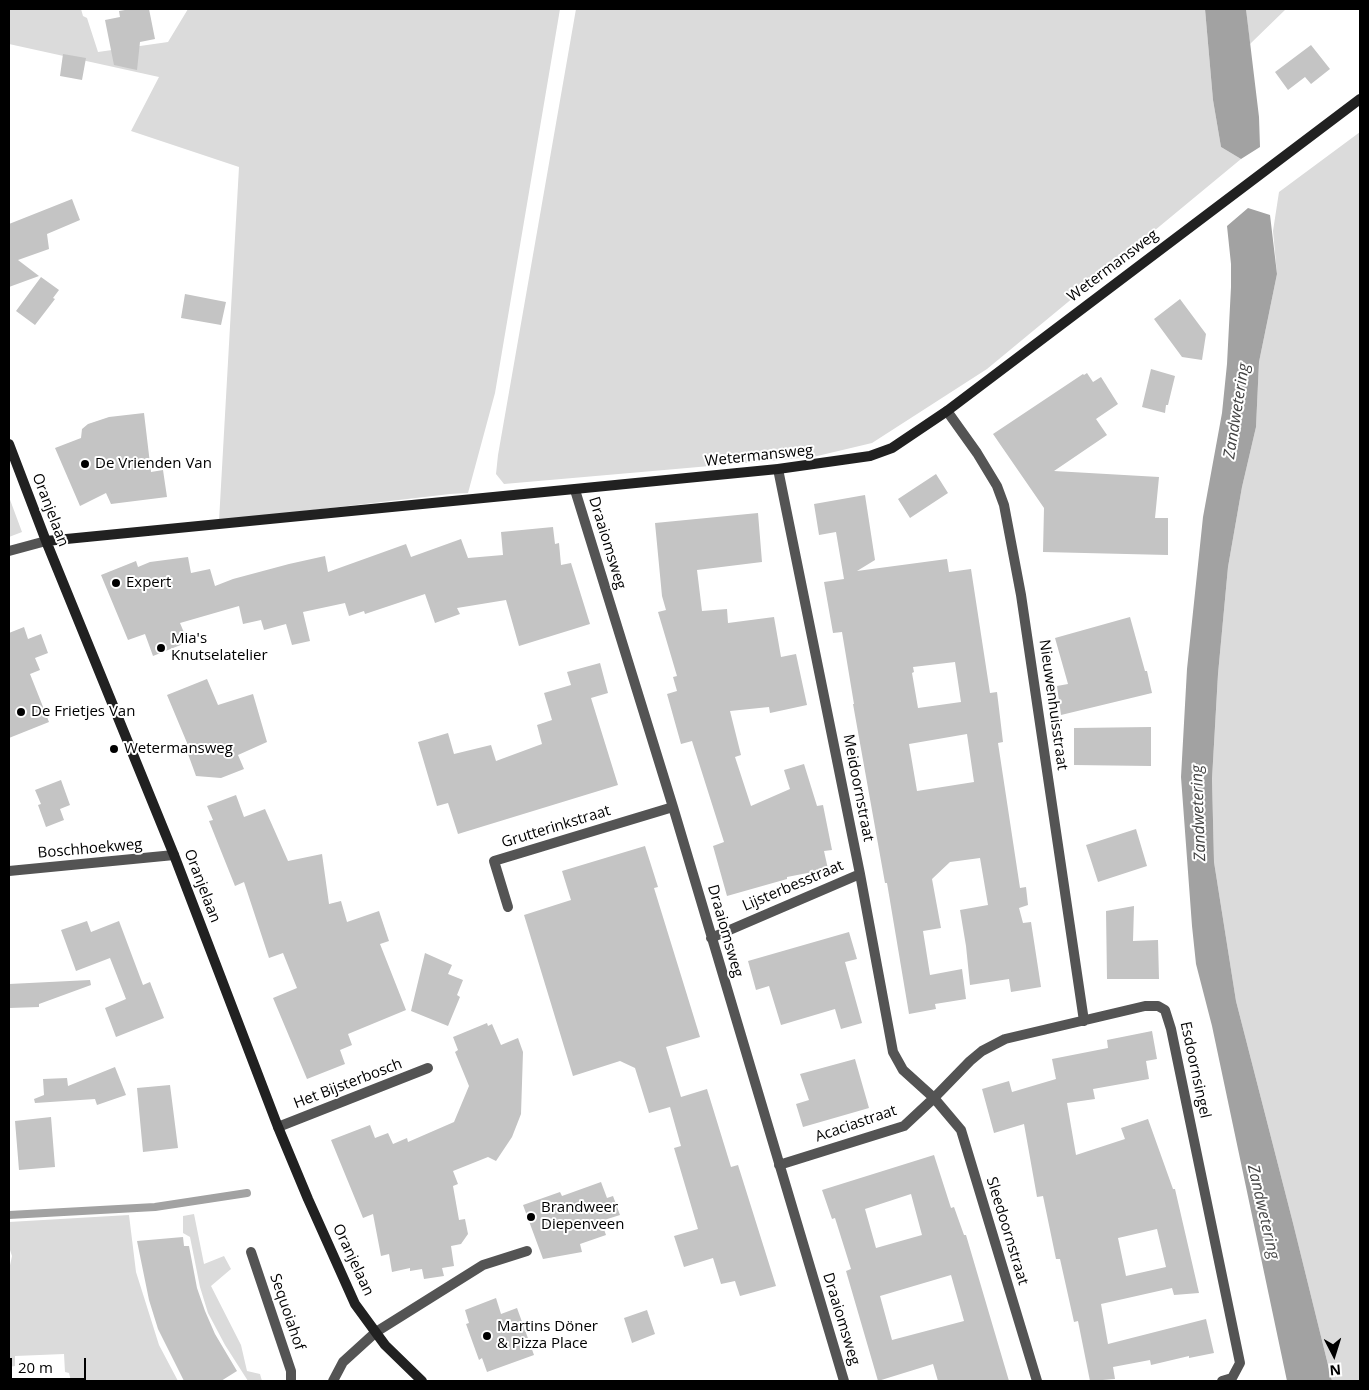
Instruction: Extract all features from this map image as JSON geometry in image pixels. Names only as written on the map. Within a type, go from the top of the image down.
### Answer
[{"type":"street","name":"Wetermansweg","points":[[46,540],[575,490],[778,469],[870,456],[892,448],[947,410],[1360,98]]},
{"type":"street","name":"Nieuwenhuisstraat","points":[[947,410],[997,486],[1004,505],[1021,595],[1084,1021]]},
{"type":"street","name":"Oranjelaan","points":[[9,444],[174,855],[278,1127],[356,1304],[385,1345],[422,1381]]},
{"type":"street","name":"Meidoornstraat","points":[[778,469],[860,874],[893,1052],[904,1070],[934,1098]]},
{"type":"street","name":"Draaiomsweg","points":[[575,490],[673,807],[844,1381]]},
{"type":"street","points":[[9,551],[46,540]]},
{"type":"street","name":"Grutterinkstraat","points":[[508,907],[494,861],[673,807]]},
{"type":"street","name":"Boschhoekweg","points":[[9,871],[174,855]]},
{"type":"street","name":"Lijsterbesstraat","points":[[711,938],[860,874]]},
{"type":"street","name":"Esdoornsingel","points":[[934,1098],[982,1051],[1005,1039],[1145,1006],[1158,1006],[1165,1010],[1172,1029],[1240,1362],[1232,1378],[1222,1381]]},
{"type":"street","name":"Het Bijsterbosch","points":[[278,1127],[428,1068]]},
{"type":"street","name":"Acaciastraat","points":[[779,1165],[904,1126],[934,1098]]},
{"type":"street","name":"Sleedoornstraat","points":[[934,1098],[961,1130],[1037,1381]]},
{"type":"street","points":[[333,1381],[343,1362],[376,1332],[483,1265],[527,1251]]},
{"type":"street","name":"Sequoiahof","points":[[251,1252],[291,1371],[291,1381]]},
{"type":"shaded area","points":[[9,9],[81,9],[83,16],[87,18],[98,52],[168,42],[188,9],[560,9],[495,393],[468,493],[219,521],[239,167],[131,131],[159,77],[9,44]]},
{"type":"shaded area","points":[[576,9],[1205,9],[1213,100],[1221,147],[1241,159],[987,369],[872,443],[813,457],[504,484],[496,474],[498,455]]},
{"type":"shaded area","points":[[1246,9],[1286,9],[1250,44]]},
{"type":"shaded area","points":[[1360,132],[1360,1381],[1332,1381],[1236,1001],[1214,862],[1212,779],[1218,674],[1228,567],[1242,487],[1256,427],[1259,362],[1277,274],[1273,231],[1279,192]]},
{"type":"shaded area","points":[[9,497],[22,532],[9,537]]},
{"type":"shaded area","points":[[194,1214],[204,1264],[224,1256],[231,1269],[211,1286],[241,1345],[247,1371],[260,1374],[262,1381],[248,1381],[225,1345],[208,1313],[200,1287],[190,1237],[183,1233],[183,1216]]},
{"type":"shaded area","points":[[129,1215],[136,1272],[159,1345],[178,1381],[71,1381],[69,1373],[65,1372],[64,1354],[15,1356],[15,1366],[9,1367],[9,1270],[12,1256],[9,1247],[9,1222]]},
{"type":"water","points":[[1205,9],[1246,9],[1259,117],[1260,147],[1241,159],[1221,147],[1213,100]]},
{"type":"water","name":"Zandwetering","points":[[1248,208],[1270,215],[1277,274],[1259,362],[1256,427],[1242,487],[1228,567],[1218,674],[1212,779],[1214,862],[1236,1001],[1332,1381],[1287,1381],[1212,1026],[1196,964],[1181,777],[1187,669],[1203,517],[1222,413],[1227,364],[1231,264],[1227,226]]},
{"type":"building","points":[[149,9],[155,39],[140,42],[137,70],[114,65],[105,20],[120,17],[119,11]]},
{"type":"building","points":[[1311,45],[1330,69],[1311,84],[1305,77],[1288,90],[1275,72]]},
{"type":"building","points":[[63,54],[86,58],[82,80],[60,76]]},
{"type":"building","points":[[72,199],[80,220],[47,234],[49,249],[18,260],[39,276],[9,287],[9,224]]},
{"type":"building","points":[[41,277],[59,290],[53,298],[55,299],[35,325],[16,311]]},
{"type":"building","points":[[185,294],[226,302],[221,325],[181,318]]},
{"type":"building","points":[[1180,299],[1206,334],[1202,360],[1182,357],[1154,319]]},
{"type":"building","points":[[1151,369],[1175,376],[1165,413],[1142,407]]},
{"type":"building","points":[[1087,373],[1093,382],[1101,377],[1118,404],[1096,419],[1107,435],[1054,471],[1159,477],[1155,518],[1168,518],[1168,555],[1043,552],[1044,508],[993,434]]},
{"type":"building","points":[[144,413],[151,472],[163,470],[167,497],[111,504],[106,493],[80,506],[55,448],[81,438],[82,429],[88,424],[109,417]]},
{"type":"building","points":[[936,474],[948,493],[910,518],[898,499]]},
{"type":"building","points":[[865,495],[875,560],[857,571],[947,559],[949,572],[971,569],[990,693],[997,692],[1003,742],[998,743],[1020,888],[1026,887],[1028,905],[1019,908],[1023,923],[1031,922],[1041,987],[1011,992],[1009,979],[970,985],[960,910],[988,905],[980,858],[950,862],[932,879],[941,928],[923,931],[930,975],[962,969],[966,999],[935,1004],[936,1009],[909,1014],[887,883],[885,883],[853,704],[842,632],[833,633],[824,582],[844,579],[836,532],[819,535],[814,504]],"holes":[[[955,662],[961,702],[918,708],[912,673],[914,672],[913,667]],[[967,734],[974,782],[917,791],[909,744]]]},
{"type":"building","points":[[758,513],[762,562],[697,570],[702,611],[727,609],[728,623],[774,617],[781,657],[796,654],[807,705],[770,713],[769,707],[730,711],[741,755],[735,757],[751,806],[790,789],[784,770],[804,764],[817,806],[823,805],[832,850],[824,851],[828,869],[787,877],[787,879],[727,896],[713,846],[724,842],[692,741],[681,744],[667,694],[677,691],[673,677],[677,676],[658,612],[666,610],[662,596],[655,523]]},
{"type":"building","points":[[553,527],[555,544],[559,543],[561,565],[571,563],[590,624],[519,646],[506,600],[457,608],[460,614],[435,623],[425,594],[365,614],[364,611],[349,616],[345,603],[303,612],[310,641],[292,645],[286,624],[264,630],[261,620],[243,624],[239,606],[180,623],[188,642],[153,656],[145,634],[128,640],[101,575],[136,561],[138,567],[150,562],[188,557],[191,573],[210,569],[215,586],[233,579],[325,556],[328,572],[406,544],[411,557],[461,539],[468,558],[503,555],[501,532]]},
{"type":"building","points":[[1130,617],[1152,693],[1061,715],[1057,686],[1068,684],[1055,638]]},
{"type":"building","points":[[24,627],[28,639],[41,634],[48,653],[35,658],[40,670],[30,674],[49,722],[9,738],[9,633]]},
{"type":"building","points":[[600,663],[608,693],[591,698],[618,785],[458,834],[448,803],[437,806],[418,742],[448,733],[454,754],[491,745],[496,761],[542,744],[537,725],[552,720],[544,693],[571,685],[567,672]]},
{"type":"building","points":[[207,679],[218,705],[253,694],[267,742],[238,755],[244,769],[221,778],[196,776],[188,754],[190,750],[167,695]]},
{"type":"building","points":[[1151,727],[1151,766],[1074,765],[1074,728]]},
{"type":"building","points":[[61,780],[70,805],[60,809],[64,820],[46,827],[38,805],[41,804],[35,790]]},
{"type":"building","points":[[236,795],[244,817],[265,809],[288,861],[322,854],[329,904],[341,901],[347,922],[379,911],[389,941],[380,944],[406,1010],[348,1034],[352,1045],[340,1050],[345,1064],[307,1079],[273,998],[297,988],[283,953],[269,958],[244,882],[235,886],[209,821],[213,820],[207,806]]},
{"type":"building","points":[[1136,829],[1147,866],[1098,882],[1086,845]]},
{"type":"building","points":[[645,846],[658,887],[654,888],[700,1037],[666,1047],[681,1097],[707,1089],[731,1167],[738,1165],[776,1286],[740,1296],[735,1281],[721,1284],[713,1258],[684,1267],[674,1236],[698,1229],[674,1148],[681,1146],[670,1107],[649,1113],[635,1068],[620,1061],[573,1076],[524,915],[571,900],[562,871]]},
{"type":"building","points":[[1134,906],[1133,941],[1158,940],[1159,979],[1107,979],[1106,911]]},
{"type":"building","points":[[87,921],[91,932],[119,921],[143,985],[150,982],[164,1018],[116,1037],[105,1008],[126,999],[110,958],[76,971],[61,930]]},
{"type":"building","points":[[849,932],[857,959],[845,962],[862,1023],[841,1029],[835,1009],[781,1025],[769,986],[756,990],[748,961]]},
{"type":"building","points":[[425,953],[452,965],[448,974],[463,980],[457,995],[460,997],[448,1026],[411,1011]]},
{"type":"building","points":[[90,980],[91,985],[39,1004],[39,1007],[9,1008],[9,984]]},
{"type":"building","points":[[487,1023],[488,1026],[492,1024],[501,1045],[518,1038],[523,1052],[521,1114],[512,1137],[496,1161],[488,1157],[453,1171],[458,1184],[453,1186],[459,1220],[465,1219],[468,1234],[461,1244],[451,1246],[454,1266],[442,1268],[444,1276],[424,1279],[422,1269],[410,1271],[410,1268],[392,1272],[389,1254],[381,1256],[373,1214],[363,1218],[331,1140],[370,1125],[375,1138],[388,1133],[393,1144],[407,1138],[408,1142],[454,1122],[469,1086],[455,1052],[458,1050],[453,1037]]},
{"type":"building","points":[[1152,1031],[1157,1059],[1146,1061],[1149,1079],[1093,1089],[1095,1099],[1067,1103],[1076,1155],[1125,1139],[1121,1128],[1148,1119],[1173,1189],[1175,1189],[1199,1293],[1174,1295],[1172,1288],[1101,1304],[1108,1344],[1206,1319],[1214,1353],[1189,1358],[1189,1356],[1151,1365],[1150,1360],[1113,1367],[1115,1379],[1090,1381],[1078,1321],[1074,1322],[1060,1259],[1056,1259],[1043,1196],[1037,1197],[1024,1124],[994,1133],[982,1089],[1009,1081],[1012,1092],[1056,1079],[1052,1059],[1108,1048],[1107,1040]],"holes":[[[1157,1229],[1166,1267],[1126,1276],[1118,1238]]]},
{"type":"building","points":[[855,1059],[869,1108],[803,1127],[796,1104],[809,1100],[800,1074]]},
{"type":"building","points":[[115,1067],[126,1095],[97,1105],[95,1099],[35,1103],[34,1099],[44,1095],[43,1079],[67,1078],[68,1086]]},
{"type":"building","points":[[170,1085],[178,1148],[143,1152],[137,1088]]},
{"type":"building","points":[[51,1117],[55,1167],[19,1170],[15,1121]]},
{"type":"building","points":[[934,1155],[951,1208],[954,1207],[964,1235],[966,1235],[1009,1381],[938,1381],[933,1364],[878,1381],[846,1271],[851,1269],[835,1218],[832,1219],[822,1190]],"holes":[[[911,1194],[922,1235],[876,1248],[865,1209]],[[951,1275],[964,1321],[892,1340],[880,1296]]]},
{"type":"building","points":[[601,1182],[607,1198],[613,1196],[620,1215],[601,1221],[606,1235],[580,1244],[582,1252],[543,1259],[523,1205],[560,1192],[562,1196]]},
{"type":"building","points":[[183,1237],[184,1246],[189,1246],[197,1288],[205,1311],[215,1334],[237,1371],[221,1381],[184,1381],[158,1329],[149,1300],[137,1241]]},
{"type":"building","points":[[496,1298],[501,1314],[517,1308],[534,1355],[487,1372],[482,1358],[479,1360],[466,1324],[469,1323],[465,1310]]},
{"type":"building","points":[[647,1310],[655,1334],[632,1343],[624,1318]]},
{"type":"waterway","points":[[9,1215],[155,1207],[247,1193]]},
{"type":"place","name":"De Vrienden Van","points":[[85,464]]},
{"type":"place","name":"Expert","points":[[116,583]]},
{"type":"place","name":"Mia's Knutselatelier","points":[[161,648]]},
{"type":"place","name":"De Frietjes Van","points":[[21,712]]},
{"type":"place","name":"Wetermansweg","points":[[114,749]]},
{"type":"place","name":"Brandweer Diepenveen","points":[[531,1217]]},
{"type":"place","name":"Martins Döner & Pizza Place","points":[[487,1336]]}]
